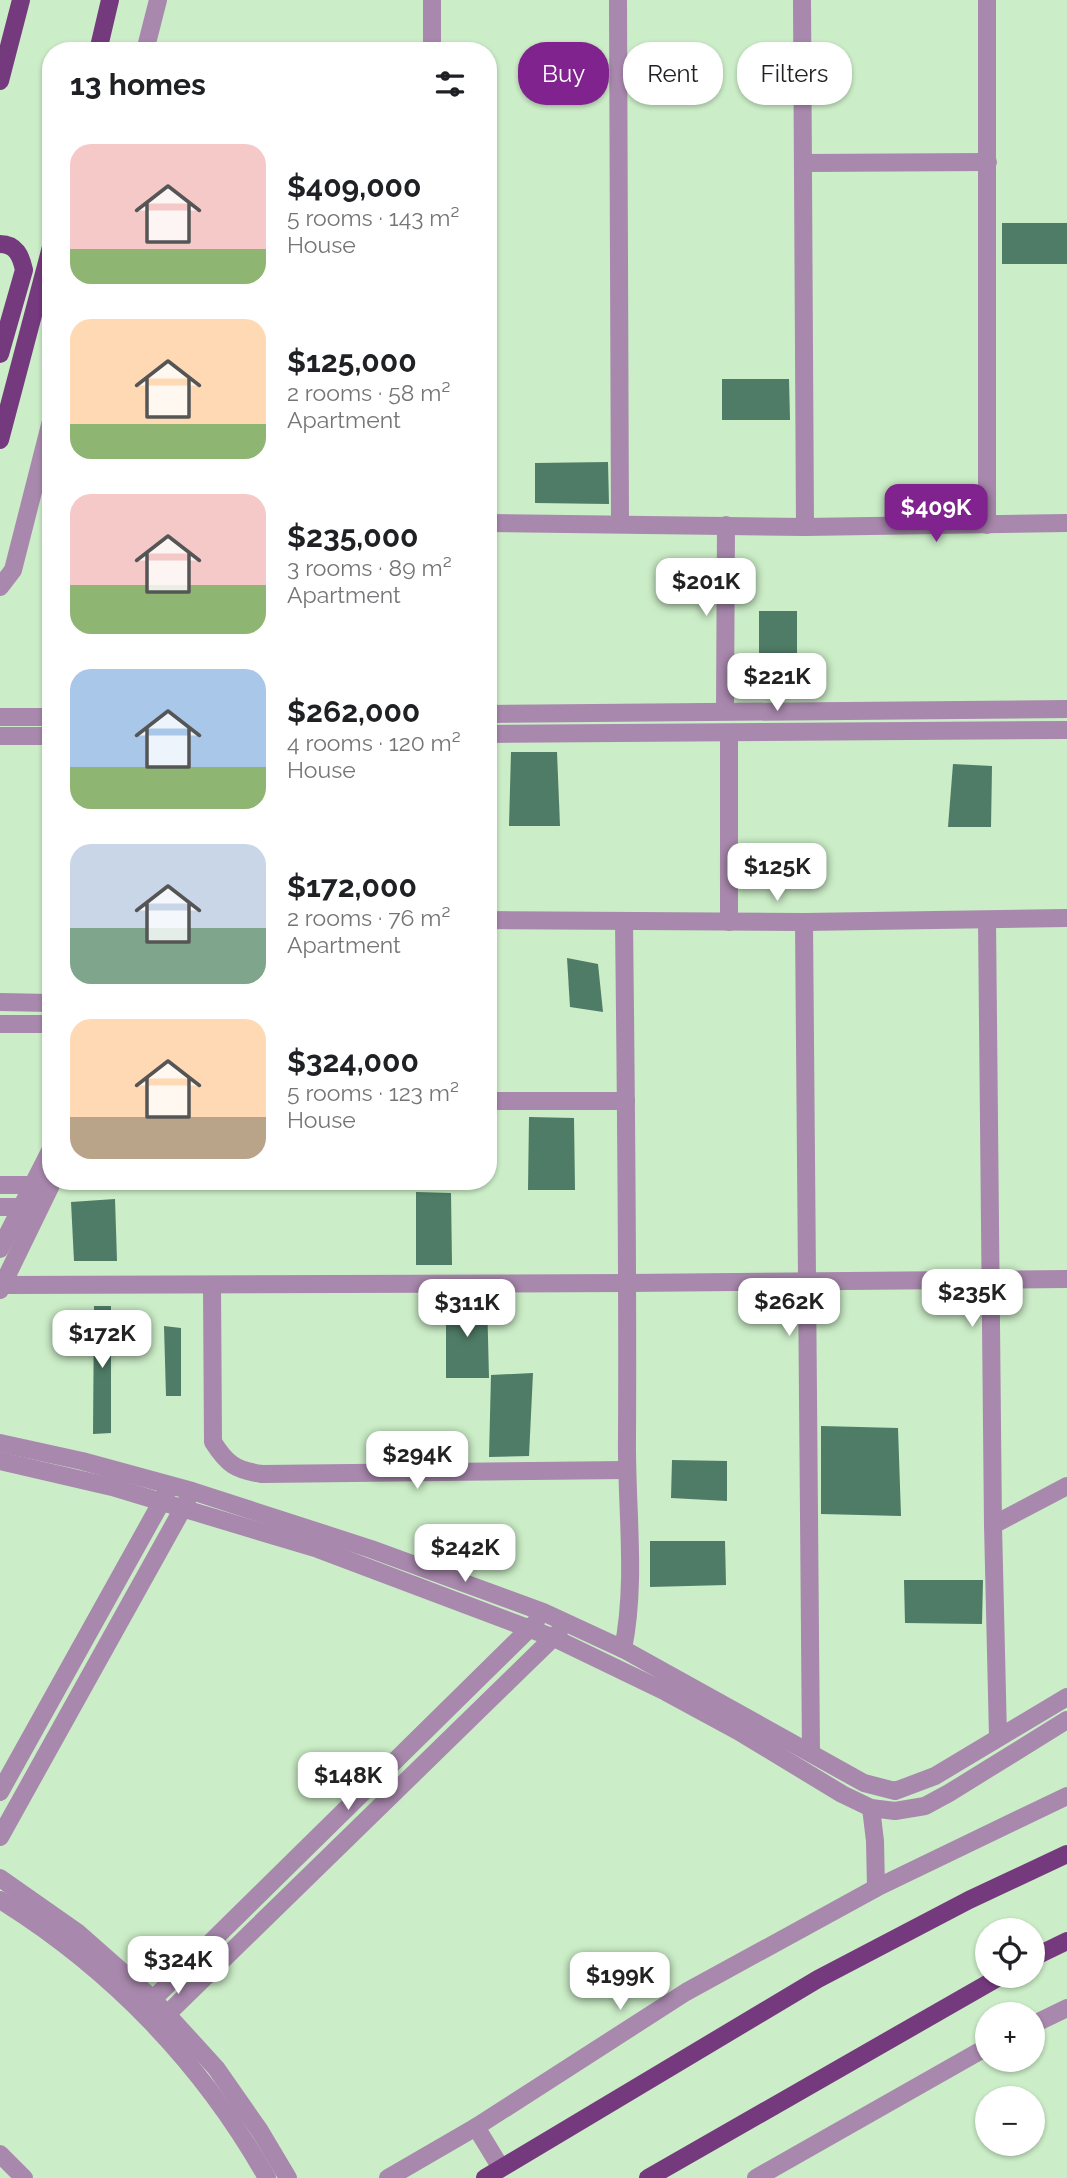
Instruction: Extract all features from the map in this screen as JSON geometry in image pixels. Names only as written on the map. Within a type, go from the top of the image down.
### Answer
[{"type":"main road","points":[[1,72],[21,0]]},
{"type":"main road","points":[[100,42],[110,0]]},
{"type":"main road","points":[[0,244],[15,249],[22,258],[24,270],[0,354]]},
{"type":"main road","points":[[0,440],[42,281]]},
{"type":"main road","points":[[485,2178],[818,1979],[969,1900],[1067,1854]]},
{"type":"main road","points":[[1045,1952],[1067,1941]]},
{"type":"main road","points":[[649,2178],[980,1988]]},
{"type":"street","points":[[147,42],[158,0]]},
{"type":"street","points":[[432,0],[432,42]]},
{"type":"street","points":[[618,0],[620,523]]},
{"type":"street","points":[[802,0],[805,527]]},
{"type":"street","points":[[987,0],[987,525]]},
{"type":"street","points":[[804,163],[988,162]]},
{"type":"street","points":[[0,587],[13,570],[42,456]]},
{"type":"street","points":[[497,523],[805,527],[1067,523]]},
{"type":"street","points":[[725,711],[726,525]]},
{"type":"street","points":[[497,713],[1067,709]]},
{"type":"street","points":[[0,717],[42,717]]},
{"type":"street","points":[[497,734],[1067,730]]},
{"type":"street","points":[[729,733],[729,922]]},
{"type":"street","points":[[0,736],[42,736]]},
{"type":"street","points":[[497,920],[804,922],[1067,918]]},
{"type":"street","points":[[987,920],[993,1525],[998,1737]]},
{"type":"street","points":[[623,1649],[630,1616],[626,1470],[628,1283],[624,921]]},
{"type":"street","points":[[804,922],[811,1754]]},
{"type":"street","points":[[0,1002],[42,1003]]},
{"type":"street","points":[[0,1024],[42,1024]]},
{"type":"street","points":[[497,1101],[626,1101]]},
{"type":"street","points":[[0,1185],[42,1184]]},
{"type":"street","points":[[0,1249],[42,1190]]},
{"type":"street","points":[[0,1207],[32,1207]]},
{"type":"street","points":[[32,1207],[2,1288],[212,1284],[1067,1279]]},
{"type":"street","points":[[212,1284],[213,1442],[224,1459],[241,1471],[262,1474],[626,1470]]},
{"type":"street","points":[[0,1443],[82,1461],[192,1491],[371,1549],[543,1612],[623,1649],[864,1783],[895,1791],[935,1776],[1067,1697]]},
{"type":"street","points":[[0,1461],[53,1472],[162,1502],[318,1549],[554,1639],[666,1692],[871,1808],[895,1811],[925,1806],[1067,1720]]},
{"type":"street","points":[[0,1792],[170,1485]]},
{"type":"street","points":[[993,1525],[1067,1486]]},
{"type":"street","points":[[0,1837],[192,1491]]},
{"type":"street","points":[[148,2005],[530,1630],[543,1612]]},
{"type":"street","points":[[162,2020],[554,1639],[566,1623]]},
{"type":"street","points":[[388,2178],[476,2127],[687,1992],[876,1888],[1067,1796]]},
{"type":"street","points":[[871,1808],[876,1888]]},
{"type":"street","points":[[0,1878],[77,1932],[162,2020],[216,2068],[260,2131],[288,2178]]},
{"type":"street","points":[[0,1900],[148,2005]]},
{"type":"street","points":[[1045,2019],[1067,2008]]},
{"type":"street","points":[[162,2020],[267,2178]]},
{"type":"street","points":[[756,2178],[975,2054]]},
{"type":"street","points":[[476,2127],[501,2168]]},
{"type":"street","points":[[0,2154],[24,2178]]},
{"type":"building","points":[[1002,223],[1067,223],[1067,264],[1002,264]]},
{"type":"building","points":[[722,379],[789,379],[790,420],[722,420]]},
{"type":"building","points":[[608,462],[609,504],[535,503],[535,463]]},
{"type":"building","points":[[759,611],[797,611],[797,671],[759,672]]},
{"type":"building","points":[[511,752],[557,752],[560,826],[509,826]]},
{"type":"building","points":[[953,764],[992,766],[991,827],[948,827]]},
{"type":"building","points":[[567,958],[598,964],[603,1012],[570,1007]]},
{"type":"building","points":[[529,1117],[574,1118],[575,1190],[528,1190]]},
{"type":"building","points":[[416,1192],[451,1193],[452,1265],[416,1265]]},
{"type":"building","points":[[115,1199],[117,1261],[74,1261],[71,1202]]},
{"type":"building","points":[[487,1298],[489,1378],[446,1378],[446,1300]]},
{"type":"building","points":[[94,1306],[111,1306],[111,1433],[93,1434]]},
{"type":"building","points":[[164,1326],[181,1328],[181,1396],[166,1396]]},
{"type":"building","points":[[533,1373],[529,1456],[489,1457],[491,1375]]},
{"type":"building","points":[[821,1426],[898,1428],[901,1516],[821,1514]]},
{"type":"building","points":[[672,1460],[727,1461],[727,1501],[671,1498]]},
{"type":"building","points":[[650,1541],[725,1541],[726,1585],[650,1587]]},
{"type":"building","points":[[904,1580],[983,1580],[982,1624],[905,1623]]}]
